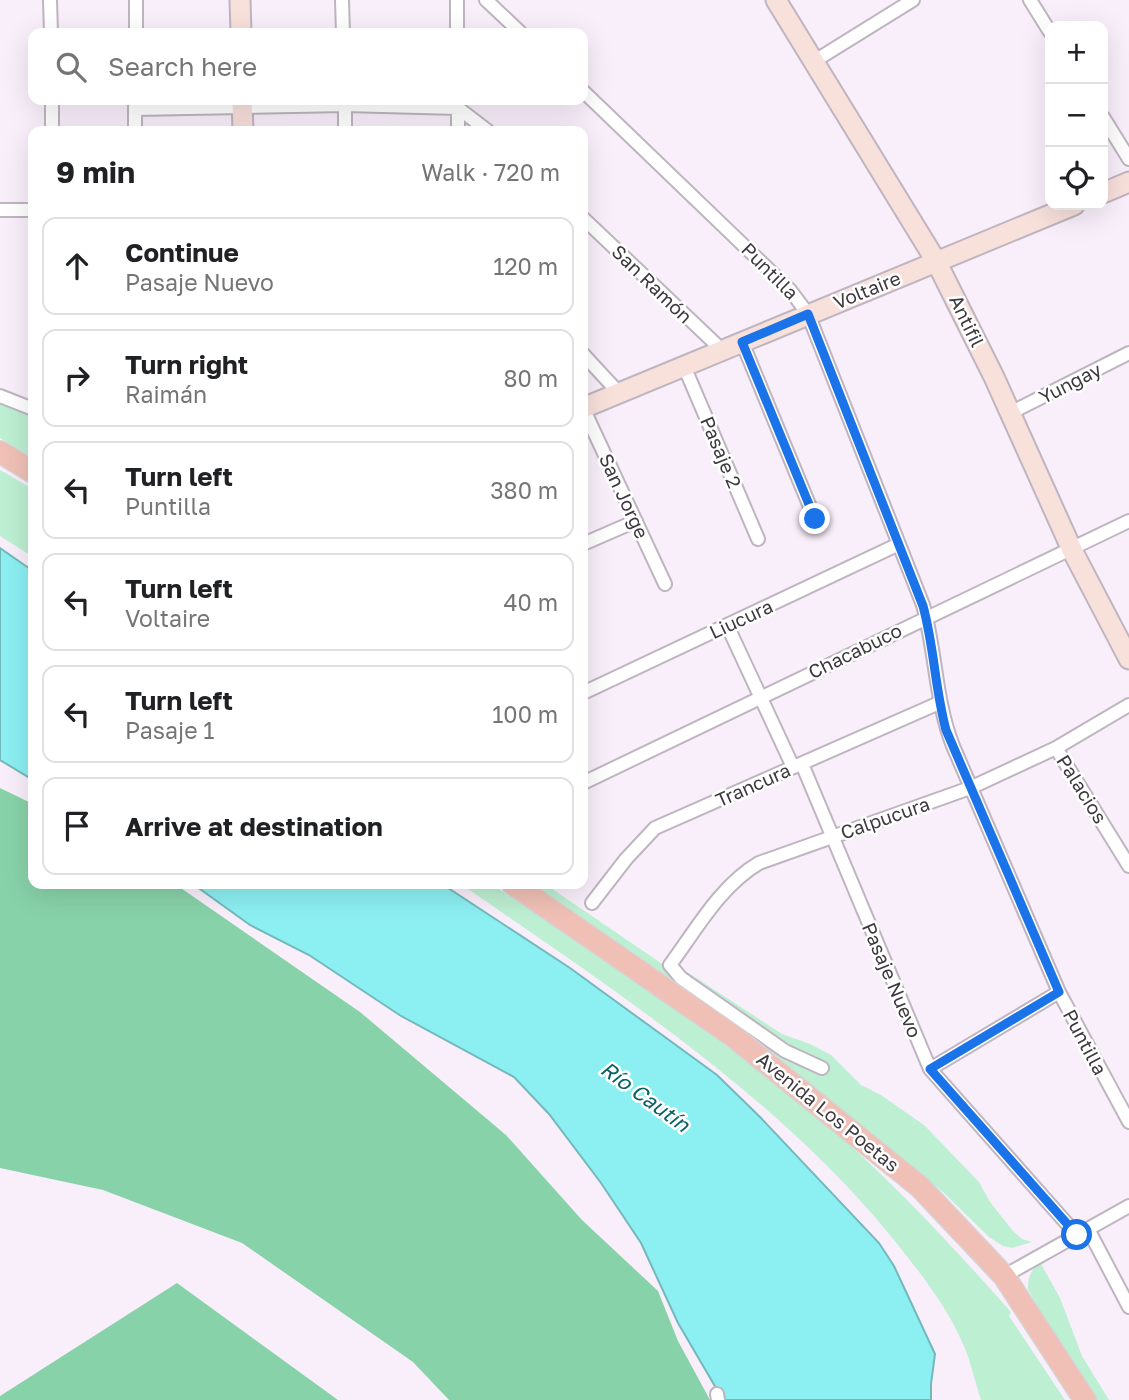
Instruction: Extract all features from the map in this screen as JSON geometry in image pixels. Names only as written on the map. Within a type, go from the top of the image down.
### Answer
[{"type":"main road","points":[[0,452],[28,469]]},
{"type":"main road","name":"Avenida Los Poetas","points":[[520,889],[733,1036],[920,1187],[1004,1276],[1085,1400]]},
{"type":"street","points":[[50,0],[51,28]]},
{"type":"street","points":[[136,0],[136,28]]},
{"type":"street","points":[[240,0],[241,28]]},
{"type":"street","points":[[342,0],[343,28]]},
{"type":"street","points":[[457,0],[457,28]]},
{"type":"street","points":[[486,0],[516,28]]},
{"type":"street","name":"Antifil","points":[[776,0],[936,261],[978,342],[1072,550],[1129,659]]},
{"type":"street","points":[[813,62],[913,0]]},
{"type":"street","points":[[1030,0],[1045,24]]},
{"type":"street","name":"Puntilla","points":[[588,96],[790,290],[808,314],[926,617],[939,703],[946,730],[1059,992],[1129,1122]]},
{"type":"street","points":[[52,105],[52,126]]},
{"type":"street","points":[[135,105],[135,126]]},
{"type":"street","points":[[242,105],[243,126]]},
{"type":"street","points":[[345,105],[345,126]]},
{"type":"street","points":[[458,105],[458,126]]},
{"type":"street","points":[[459,105],[482,126]]},
{"type":"street","points":[[1108,125],[1129,159]]},
{"type":"street","points":[[1108,191],[1129,182]]},
{"type":"street","points":[[0,210],[28,210]]},
{"type":"street","name":"Voltaire","points":[[588,406],[1062,210]]},
{"type":"street","name":"San Ramón","points":[[588,223],[722,350]]},
{"type":"street","points":[[742,342],[815,519]]},
{"type":"street","name":"Yungay","points":[[1010,413],[1129,353]]},
{"type":"street","points":[[588,359],[620,393]]},
{"type":"street","name":"Pasaje 2","points":[[684,366],[758,539]]},
{"type":"street","points":[[0,396],[28,407]]},
{"type":"street","name":"San Jorge","points":[[588,419],[665,584]]},
{"type":"street","points":[[588,542],[636,521]]},
{"type":"street","name":"Chacabuco","points":[[588,781],[1129,521]]},
{"type":"street","name":"Liucura","points":[[588,691],[899,544]]},
{"type":"street","name":"Pasaje Nuevo","points":[[727,625],[831,837],[930,1069],[1082,1232],[1129,1307]]},
{"type":"street","name":"Trancura","points":[[592,903],[626,859],[655,828],[939,703]]},
{"type":"street","name":"Calpucura","points":[[822,1068],[785,1051],[681,978],[670,965],[727,889],[740,875],[771,858],[970,788],[1056,748],[1129,705]]},
{"type":"street","name":"Palacios","points":[[1056,748],[1129,866]]},
{"type":"street","points":[[930,1069],[1059,992]]},
{"type":"street","points":[[1004,1276],[1129,1206]]},
{"type":"green space","points":[[0,401],[28,412],[28,455],[0,438]]},
{"type":"green space","points":[[0,470],[28,486],[28,554],[0,536]]},
{"type":"green space","points":[[0,788],[28,802],[28,889],[182,889],[360,1012],[506,1135],[582,1220],[658,1291],[678,1341],[710,1400],[449,1400],[413,1362],[242,1243],[103,1190],[0,1168]]},
{"type":"green space","points":[[468,889],[499,889],[711,1034],[836,1133],[926,1220],[1011,1312],[1009,1316],[1065,1400],[981,1400],[963,1344],[940,1301],[890,1235],[844,1183],[742,1089],[688,1045]]},
{"type":"green space","points":[[540,889],[552,889],[674,972],[678,966],[782,1034],[831,1055],[861,1085],[881,1095],[924,1125],[979,1182],[990,1202],[1013,1231],[1022,1239],[1032,1242],[1012,1248],[989,1237],[943,1192],[741,1027]]},
{"type":"green space","points":[[1040,1262],[1060,1298],[1082,1356],[1109,1400],[1096,1400],[1063,1352],[1028,1289],[1031,1274]]},
{"type":"green space","points":[[177,1283],[338,1400],[0,1400],[0,1396]]},
{"type":"water","points":[[0,548],[28,568],[28,777],[0,760]]},
{"type":"water","name":"Río Cautín","points":[[200,889],[450,889],[570,968],[717,1075],[879,1243],[894,1266],[935,1354],[931,1400],[723,1400],[678,1323],[641,1243],[601,1183],[549,1114],[514,1077],[401,1016],[309,955],[250,925]]},
{"type":"route","points":[[815,519],[742,342],[808,314],[923,606],[929,629],[936,688],[946,730],[1059,992],[930,1069],[1077,1235]]}]
